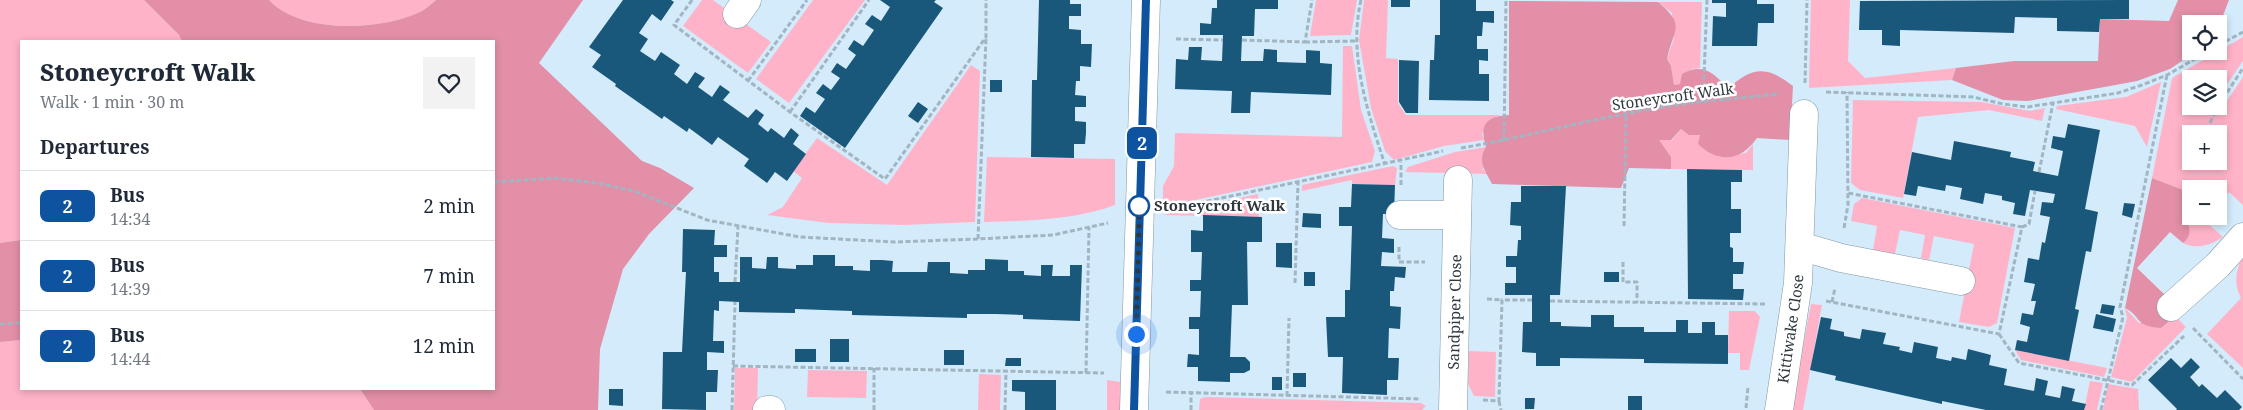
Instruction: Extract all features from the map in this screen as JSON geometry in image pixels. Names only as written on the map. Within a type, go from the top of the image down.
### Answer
[{"type":"street","points":[[1134,410],[1146,0]]},
{"type":"street","name":"Kittiwake Close","points":[[1779,410],[1798,283],[1805,103]]},
{"type":"street","name":"Sandpiper Close","points":[[1453,405],[1458,180]]},
{"type":"street","points":[[1400,215],[1457,216]]},
{"type":"street","points":[[2171,307],[2218,265],[2243,237]]},
{"type":"street","points":[[1800,246],[1841,258],[1961,281]]},
{"type":"path","points":[[692,0],[674,25],[790,112],[884,179],[986,37]]},
{"type":"path","points":[[748,81],[808,0]]},
{"type":"path","points":[[790,112],[869,0]]},
{"type":"path","points":[[978,240],[986,0]]},
{"type":"path","points":[[1305,42],[1312,0]]},
{"type":"path","points":[[1361,0],[1356,41],[1366,109],[1385,165]]},
{"type":"path","points":[[1504,141],[1506,0]]},
{"type":"path","points":[[1704,102],[1707,0]]},
{"type":"path","points":[[1805,103],[1807,0]]},
{"type":"path","points":[[2227,41],[2243,32]]},
{"type":"path","points":[[1146,38],[1223,40]]},
{"type":"path","points":[[1242,40],[1356,41]]},
{"type":"path","points":[[1822,92],[1973,96],[2003,104],[2027,107],[2118,93],[2168,75],[2194,60]]},
{"type":"path","points":[[2227,93],[2243,68]]},
{"type":"path","points":[[2101,410],[2123,317],[2120,307],[2168,75]]},
{"type":"path","points":[[1832,302],[1841,258],[1848,205],[1847,92]]},
{"type":"path","name":"Stoneycroft Walk","points":[[495,182],[554,178],[597,183],[634,192],[707,220],[800,237],[895,242],[978,240],[1052,235],[1385,165],[1452,149],[1504,141],[1626,113],[1787,93]]},
{"type":"path","points":[[2039,172],[2053,103]]},
{"type":"path","points":[[1624,226],[1626,113]]},
{"type":"path","points":[[2210,123],[2214,115]]},
{"type":"path","points":[[1295,283],[1298,182]]},
{"type":"path","points":[[2022,227],[2029,224],[2035,191]]},
{"type":"path","points":[[735,282],[738,226]]},
{"type":"path","points":[[1086,373],[1089,227]]},
{"type":"path","points":[[1623,262],[1623,282],[1637,282],[1637,303]]},
{"type":"path","points":[[1500,410],[1502,300],[1532,300]]},
{"type":"path","points":[[1550,301],[1766,304],[1764,314]]},
{"type":"path","points":[[732,410],[735,302]]},
{"type":"path","points":[[1287,396],[1289,318]]},
{"type":"path","points":[[0,324],[20,323]]},
{"type":"path","points":[[1999,334],[2020,364],[2132,385],[2192,328],[2243,379]]},
{"type":"path","points":[[733,366],[1135,373],[1155,378],[1167,393],[1287,396],[1453,405],[1499,401]]},
{"type":"path","points":[[874,368],[874,410]]},
{"type":"path","points":[[1005,410],[1006,372]]},
{"type":"path","points":[[1748,410],[1745,401],[1750,382]]},
{"type":"path","points":[[1191,394],[1191,410]]},
{"type":"shaded area","points":[[0,0],[144,0],[179,35],[182,40],[20,40],[20,240],[0,243]]},
{"type":"shaded area","points":[[144,0],[269,0],[283,11],[300,19],[320,24],[363,26],[404,18],[422,11],[436,0],[583,0],[539,63],[642,161],[660,168],[694,188],[649,234],[623,269],[600,349],[598,410],[374,410],[361,390],[495,390],[495,40],[182,40],[179,35]]},
{"type":"shaded area","points":[[269,0],[436,0],[422,11],[404,18],[363,26],[342,26],[320,24],[300,19],[283,11]]},
{"type":"shaded area","points":[[702,0],[713,0],[771,42],[748,73],[683,26]]},
{"type":"shaded area","points":[[813,0],[865,0],[789,103],[756,79]]},
{"type":"shaded area","points":[[1316,0],[1357,0],[1351,35],[1310,36]]},
{"type":"shaded area","points":[[1364,0],[1388,0],[1386,58],[1398,59],[1398,103],[1406,115],[1500,115],[1489,120],[1482,134],[1484,140],[1444,146],[1394,160],[1385,151],[1371,108],[1359,40]]},
{"type":"shaded area","points":[[1811,0],[1850,0],[1848,61],[1865,78],[1956,68],[1952,80],[1809,88]]},
{"type":"shaded area","points":[[2178,0],[2229,0],[2223,15],[2182,15],[2184,60],[2170,69],[2137,81],[2028,101],[2003,100],[1952,80],[1956,68],[2014,61],[2098,61],[2100,19],[2169,21]]},
{"type":"shaded area","points":[[1509,1],[1658,2],[1672,17],[1676,28],[1667,59],[1671,66],[1674,85],[1680,84],[1682,74],[1695,69],[1711,73],[1726,86],[1733,84],[1750,73],[1763,71],[1775,75],[1793,86],[1790,140],[1757,138],[1751,146],[1737,155],[1722,157],[1714,155],[1698,144],[1700,135],[1689,135],[1681,129],[1671,140],[1659,140],[1671,157],[1671,169],[1629,168],[1621,188],[1492,184],[1482,161],[1483,152],[1486,147],[1483,133],[1486,123],[1490,120],[1495,117],[1509,115]]},
{"type":"shaded area","points":[[1658,2],[1702,2],[1700,68],[1692,69],[1680,84],[1674,85],[1671,66],[1667,59],[1674,38],[1672,13]]},
{"type":"shaded area","points":[[2243,37],[2243,61],[2227,84],[2227,70],[2186,70],[2203,60],[2227,60],[2227,46]]},
{"type":"shaded area","points":[[1343,46],[1352,46],[1361,110],[1375,151],[1372,162],[1163,207],[1163,186],[1174,166],[1175,133],[1342,137]]},
{"type":"shaded area","points":[[971,65],[980,71],[975,222],[904,225],[828,223],[767,215],[783,207],[802,178],[793,171],[817,138],[887,185]]},
{"type":"shaded area","points":[[2182,72],[2182,115],[2227,115],[2227,101],[2243,77],[2243,205],[2229,192],[2227,194],[2227,180],[2182,180],[2182,190],[2152,178],[2172,78]]},
{"type":"shaded area","points":[[2161,82],[2147,147],[2135,126],[2056,109],[2057,106],[2126,97]]},
{"type":"shaded area","points":[[1853,100],[1981,102],[2030,111],[2045,108],[2042,121],[1989,110],[1918,117],[1903,198],[1860,190],[1851,183]]},
{"type":"shaded area","points":[[1681,129],[1700,135],[1719,157],[1746,153],[1753,144],[1753,170],[1671,169],[1671,157],[1658,140],[1672,140]]},
{"type":"shaded area","points":[[1486,147],[1483,169],[1487,174],[1405,172],[1408,167],[1455,152]]},
{"type":"shaded area","points":[[987,157],[1115,159],[1115,205],[1067,217],[984,222]]},
{"type":"shaded area","points":[[1393,166],[1397,168],[1395,185],[1352,184],[1352,180],[1302,191],[1302,185]]},
{"type":"shaded area","points":[[2152,178],[2182,190],[2182,225],[2188,225],[2189,233],[2183,243],[2170,232],[2137,268],[2166,296],[2172,313],[2168,322],[2161,328],[2152,327],[2142,323],[2125,308]]},
{"type":"shaded area","points":[[1258,194],[1259,217],[1163,215]]},
{"type":"shaded area","points":[[1862,198],[2015,228],[1997,323],[1989,327],[1959,322],[1974,244],[1934,236],[1929,260],[1921,258],[1925,235],[1900,230],[1895,254],[1873,250],[1877,226],[1851,221],[1854,204]]},
{"type":"shaded area","points":[[2189,225],[2210,225],[2223,237],[2204,246],[2193,246],[2183,243],[2187,239]]},
{"type":"shaded area","points":[[20,240],[20,340],[0,342],[0,243]]},
{"type":"shaded area","points":[[2242,258],[2243,368],[2207,334],[2241,298],[2236,278]]},
{"type":"shaded area","points":[[1811,304],[1822,305],[1803,410],[1791,410]]},
{"type":"shaded area","points":[[2125,308],[2139,323],[2172,313],[2186,327],[2132,382],[2111,377],[2127,318]]},
{"type":"shaded area","points":[[1729,311],[1755,311],[1760,317],[1749,370],[1740,370],[1740,353],[1728,353]]},
{"type":"shaded area","points":[[20,340],[20,390],[361,390],[374,410],[0,410],[0,342]]},
{"type":"shaded area","points":[[2015,350],[2107,368],[2104,377],[2021,360]]},
{"type":"shaded area","points":[[1469,351],[1496,352],[1495,397],[1474,396],[1468,384]]},
{"type":"shaded area","points":[[735,368],[758,368],[757,410],[734,410]]},
{"type":"shaded area","points":[[808,370],[867,371],[866,398],[807,397]]},
{"type":"shaded area","points":[[979,374],[1001,375],[1000,410],[978,410]]},
{"type":"shaded area","points":[[1107,380],[1120,382],[1120,410],[1107,410]]},
{"type":"shaded area","points":[[2090,381],[2103,383],[2097,410],[2084,410]]},
{"type":"shaded area","points":[[2108,384],[2138,389],[2139,410],[2103,410]]},
{"type":"shaded area","points":[[1205,397],[1421,403],[1426,406],[1422,410],[1199,410],[1200,399]]},
{"type":"building","points":[[623,0],[671,0],[674,2],[661,21],[652,14],[639,33],[648,39],[640,51],[655,61],[661,52],[680,65],[674,74],[687,84],[695,72],[705,78],[698,87],[712,97],[720,85],[730,92],[723,100],[748,118],[756,109],[764,115],[758,124],[768,132],[771,128],[784,138],[791,128],[799,135],[793,144],[806,154],[787,181],[775,172],[767,183],[744,166],[749,159],[718,137],[712,145],[689,128],[687,132],[664,116],[662,119],[615,86],[616,84],[592,67],[601,55],[589,47]]},
{"type":"building","points":[[880,0],[936,0],[934,2],[943,8],[845,148],[800,116],[806,107],[815,113],[825,99],[816,93],[823,84],[831,90],[840,78],[831,72],[837,63],[846,69],[856,55],[848,49],[854,40],[863,46],[874,30],[865,24],[872,15],[881,21],[890,7]]},
{"type":"building","points":[[1039,0],[1070,0],[1070,4],[1081,4],[1081,16],[1069,16],[1069,29],[1081,30],[1081,44],[1092,44],[1091,67],[1080,66],[1080,81],[1076,81],[1075,95],[1086,96],[1086,107],[1075,107],[1075,121],[1086,122],[1086,133],[1085,144],[1074,144],[1074,158],[1031,157],[1032,80],[1037,80]]},
{"type":"building","points":[[1217,0],[1278,0],[1278,9],[1255,9],[1254,36],[1242,36],[1241,61],[1263,61],[1264,49],[1277,50],[1277,62],[1306,63],[1306,50],[1320,51],[1320,63],[1332,64],[1331,95],[1251,92],[1250,113],[1231,113],[1232,91],[1175,89],[1176,59],[1188,60],[1189,47],[1202,47],[1201,60],[1222,61],[1223,35],[1200,35],[1200,23],[1211,24],[1212,8],[1217,8]]},
{"type":"building","points":[[1391,0],[1410,0],[1410,7],[1391,7]]},
{"type":"building","points":[[1440,0],[1476,0],[1476,11],[1494,11],[1494,23],[1483,22],[1482,36],[1477,36],[1477,49],[1488,49],[1488,61],[1479,60],[1479,74],[1489,74],[1489,101],[1429,100],[1430,60],[1434,60],[1435,35],[1440,35]]},
{"type":"building","points":[[1712,0],[1757,0],[1757,4],[1774,4],[1774,23],[1758,23],[1757,46],[1712,46],[1713,16],[1726,17],[1726,3],[1712,3]]},
{"type":"building","points":[[2129,0],[2129,19],[2100,19],[2099,32],[2057,31],[2057,18],[2015,17],[2014,33],[1900,30],[1900,46],[1882,45],[1882,30],[1859,30],[1860,1]]},
{"type":"building","points":[[1399,60],[1419,61],[1418,113],[1406,113],[1399,102]]},
{"type":"building","points":[[990,80],[1002,80],[1002,92],[990,92]]},
{"type":"building","points":[[918,102],[928,109],[918,123],[908,116]]},
{"type":"building","points":[[2068,124],[2100,130],[2085,209],[2098,212],[2091,252],[2086,251],[2075,309],[2079,310],[2069,361],[2015,350],[2017,340],[2027,342],[2030,327],[2020,324],[2022,313],[2033,315],[2036,301],[2031,301],[2035,284],[2024,282],[2028,258],[2039,260],[2042,242],[2045,243],[2050,217],[2040,215],[2042,202],[2053,203],[2055,194],[2030,190],[2025,216],[2013,214],[2015,203],[2002,200],[2002,196],[1985,193],[1983,204],[1960,199],[1962,188],[1946,185],[1945,191],[1918,186],[1916,196],[1904,194],[1912,152],[1951,160],[1954,141],[2011,152],[2010,157],[2035,162],[2033,171],[2058,176],[2063,151],[2051,148],[2053,136],[2065,138]]},
{"type":"building","points":[[1687,169],[1742,170],[1742,182],[1731,182],[1731,209],[1741,209],[1741,233],[1730,233],[1730,247],[1733,248],[1733,262],[1744,262],[1743,274],[1733,274],[1733,289],[1744,289],[1743,300],[1688,299]]},
{"type":"building","points":[[1352,184],[1395,185],[1394,214],[1383,214],[1382,238],[1394,239],[1394,253],[1382,252],[1381,266],[1406,267],[1405,278],[1395,277],[1394,291],[1390,291],[1390,306],[1401,307],[1400,329],[1389,328],[1388,358],[1399,358],[1398,380],[1387,380],[1387,395],[1342,393],[1343,357],[1328,357],[1326,317],[1345,317],[1345,290],[1350,290],[1352,226],[1339,226],[1339,207],[1351,207]]},
{"type":"building","points":[[1521,186],[1566,186],[1560,295],[1550,295],[1550,322],[1561,322],[1561,326],[1591,327],[1591,315],[1614,315],[1614,327],[1644,327],[1644,332],[1676,332],[1676,320],[1688,320],[1688,333],[1702,333],[1702,322],[1715,322],[1715,335],[1728,335],[1728,364],[1644,363],[1644,359],[1560,358],[1560,366],[1536,366],[1536,353],[1522,352],[1523,322],[1532,322],[1532,295],[1505,295],[1505,283],[1516,283],[1516,267],[1506,267],[1506,256],[1517,256],[1518,240],[1521,240],[1521,226],[1510,225],[1511,202],[1521,202]]},
{"type":"building","points":[[2124,203],[2135,204],[2132,218],[2122,215]]},
{"type":"building","points":[[1303,213],[1321,214],[1321,228],[1302,227]]},
{"type":"building","points":[[1203,215],[1262,217],[1262,242],[1247,242],[1248,305],[1232,305],[1230,357],[1245,357],[1250,362],[1250,370],[1244,373],[1230,373],[1230,382],[1198,381],[1198,367],[1187,367],[1188,354],[1199,355],[1199,329],[1189,329],[1189,317],[1200,317],[1201,291],[1190,291],[1190,280],[1201,280],[1202,252],[1191,252],[1191,230],[1203,231]]},
{"type":"building","points":[[683,229],[715,230],[714,245],[727,245],[727,257],[714,257],[714,272],[719,272],[719,282],[740,282],[740,257],[752,257],[752,268],[766,269],[767,257],[778,257],[778,268],[796,269],[796,265],[813,265],[813,255],[835,255],[835,266],[853,266],[853,270],[870,271],[870,260],[893,261],[892,272],[927,272],[928,262],[950,262],[950,273],[968,274],[968,270],[985,270],[985,259],[1008,260],[1008,271],[1024,271],[1024,275],[1041,276],[1041,265],[1053,265],[1052,276],[1070,276],[1070,265],[1082,265],[1080,321],[1023,319],[1023,315],[996,314],[967,314],[967,318],[852,315],[852,311],[795,309],[795,313],[739,312],[739,302],[719,301],[719,311],[714,310],[713,341],[724,341],[724,353],[707,352],[707,370],[718,370],[717,392],[706,392],[706,410],[662,409],[663,352],[682,352],[686,272],[682,272]]},
{"type":"building","points":[[1276,243],[1292,243],[1292,268],[1276,267]]},
{"type":"building","points":[[1304,272],[1315,272],[1315,286],[1304,286]]},
{"type":"building","points":[[1604,272],[1619,272],[1619,282],[1604,282]]},
{"type":"building","points":[[2102,304],[2115,306],[2113,315],[2100,313]]},
{"type":"building","points":[[2096,314],[2116,319],[2113,332],[2093,328]]},
{"type":"building","points":[[1821,317],[1832,319],[1830,329],[1844,332],[1844,336],[1860,339],[1862,329],[1886,333],[1883,344],[1900,347],[1899,350],[1912,353],[1914,342],[1938,347],[1936,358],[1951,361],[1952,357],[1966,360],[1968,349],[1991,355],[1989,365],[2007,369],[2004,385],[2034,391],[2036,378],[2048,381],[2045,395],[2060,398],[2062,386],[2075,389],[2072,401],[2086,404],[2084,410],[1986,410],[1942,401],[1942,404],[1835,380],[1836,376],[1810,370]]},
{"type":"building","points":[[830,339],[849,339],[849,362],[830,362]]},
{"type":"building","points":[[795,349],[816,349],[816,362],[795,362]]},
{"type":"building","points":[[944,350],[964,350],[964,365],[944,365]]},
{"type":"building","points":[[1006,358],[1021,358],[1021,366],[1005,366]]},
{"type":"building","points":[[2171,358],[2181,368],[2191,358],[2200,367],[2190,377],[2199,387],[2202,384],[2217,398],[2225,390],[2242,407],[2239,410],[2176,410],[2148,380]]},
{"type":"building","points":[[1293,373],[1306,373],[1306,387],[1293,387]]},
{"type":"building","points":[[1272,377],[1282,377],[1282,390],[1272,390]]},
{"type":"building","points":[[1012,380],[1056,380],[1056,410],[1025,410],[1025,392],[1012,391]]},
{"type":"building","points":[[609,389],[623,389],[623,406],[609,405]]},
{"type":"building","points":[[1628,396],[1642,396],[1642,410],[1628,410]]},
{"type":"building","points":[[1525,398],[1535,398],[1534,409],[1525,409]]},
{"type":"bus line","name":"2","points":[[1134,410],[1146,0]]},
{"type":"place","name":"Stoneycroft Walk","points":[[1139,206]]},
{"type":"route","points":[[1136,334],[1140,196],[1139,206]]}]
